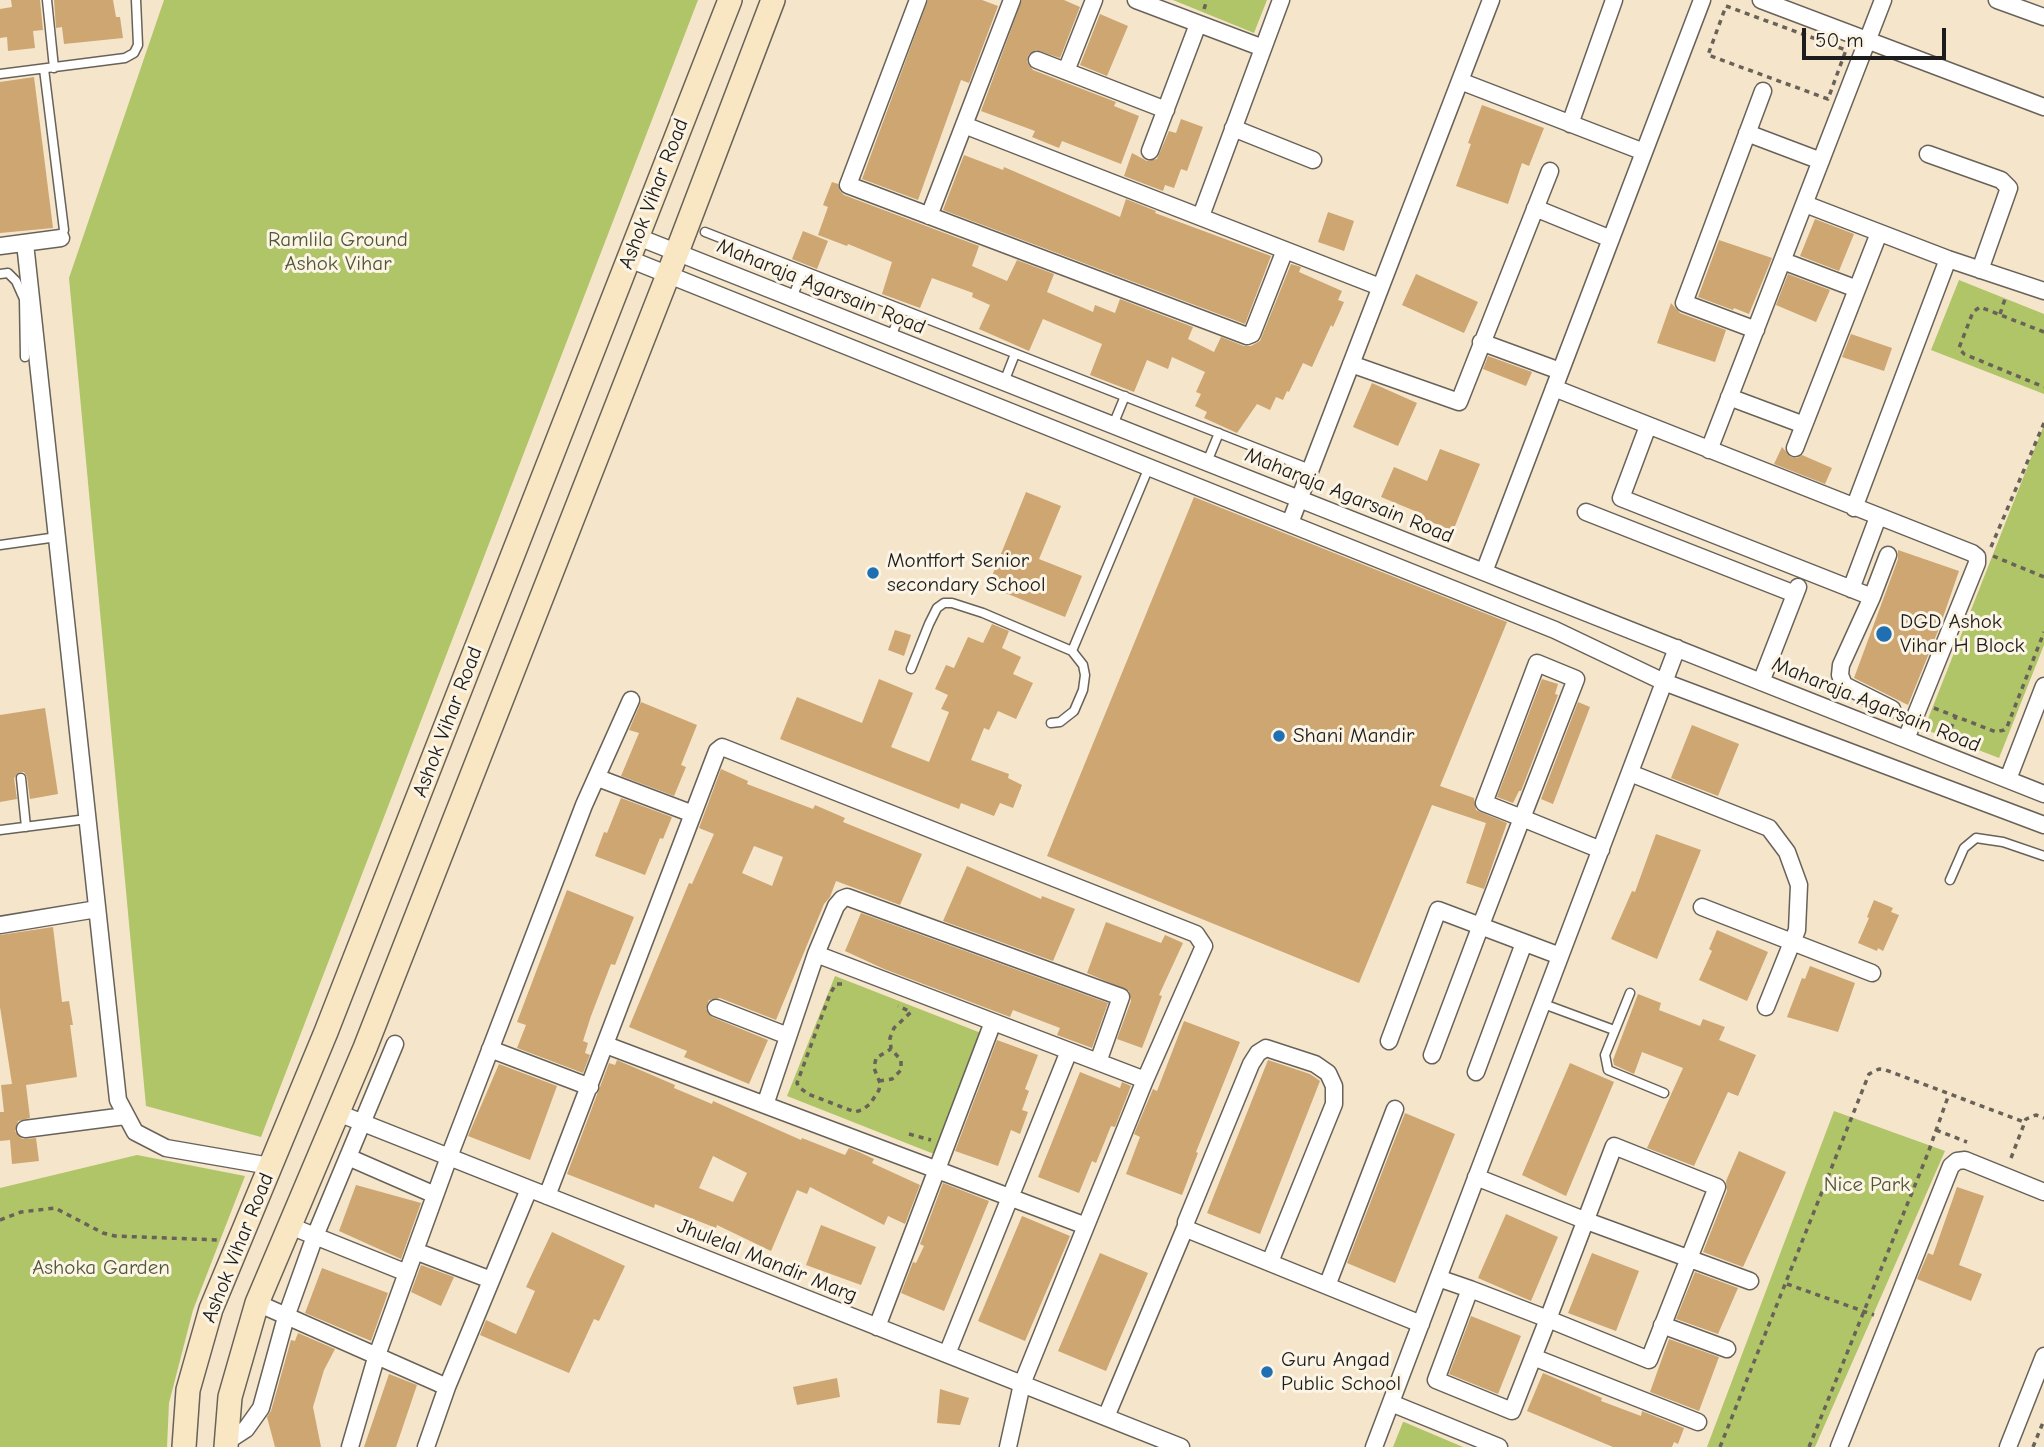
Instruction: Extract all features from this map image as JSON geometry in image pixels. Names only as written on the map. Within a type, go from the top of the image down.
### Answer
[{"type":"main road","name":"Ashok Vihar Road","points":[[184,1447],[188,1390],[211,1309],[331,1019],[730,0]]},
{"type":"main road","name":"Ashok Vihar Road","points":[[226,1444],[230,1397],[257,1304],[338,1113],[677,252],[773,0]]},
{"type":"street","points":[[918,0],[849,186],[1247,336],[1252,334],[1286,250]]},
{"type":"street","points":[[929,216],[1012,0]]},
{"type":"street","points":[[1066,71],[1094,0]]},
{"type":"street","points":[[1136,0],[1263,48]]},
{"type":"street","points":[[1201,216],[1281,0]]},
{"type":"street","points":[[1290,523],[1491,0]]},
{"type":"street","points":[[1570,124],[1614,0]]},
{"type":"street","points":[[1484,572],[1702,0]]},
{"type":"street","points":[[1761,0],[1868,41],[2043,102]]},
{"type":"street","points":[[1709,450],[1883,0]]},
{"type":"street","points":[[1997,0],[2044,18]]},
{"type":"street","points":[[1150,151],[1198,24]]},
{"type":"street","points":[[1037,60],[1166,110]]},
{"type":"street","points":[[1460,81],[1644,152]]},
{"type":"street","points":[[1756,330],[1684,303],[1763,91]]},
{"type":"street","points":[[964,125],[1380,287]]},
{"type":"street","points":[[1233,128],[1314,160]]},
{"type":"street","points":[[1747,133],[1821,161]]},
{"type":"street","points":[[1928,154],[2001,180],[2009,188],[1980,270]]},
{"type":"street","points":[[1350,364],[1459,402],[1550,171]]},
{"type":"street","points":[[1805,204],[1948,259],[2044,291]]},
{"type":"street","points":[[1535,208],[1611,239]]},
{"type":"street","points":[[1795,448],[1879,233]]},
{"type":"street","name":"Maharaja Agarsain Road","points":[[638,237],[2044,794]]},
{"type":"street","points":[[0,246],[61,238]]},
{"type":"street","points":[[25,243],[118,1100],[135,1132],[166,1148],[270,1166]]},
{"type":"street","points":[[629,259],[1555,629],[1664,682],[2044,825]]},
{"type":"street","points":[[1854,508],[1948,259]]},
{"type":"street","points":[[1783,261],[1857,289]]},
{"type":"street","points":[[1481,342],[1560,371]]},
{"type":"street","points":[[1554,388],[1977,557],[1977,563],[1906,739]]},
{"type":"street","points":[[1729,397],[1804,425]]},
{"type":"street","points":[[1648,426],[1621,498],[1872,597]]},
{"type":"street","points":[[1586,512],[1796,594]]},
{"type":"street","points":[[1851,589],[1878,517]]},
{"type":"street","points":[[1888,555],[1841,665],[1840,675],[1843,685],[1892,709]]},
{"type":"street","points":[[1761,682],[1804,572]]},
{"type":"street","points":[[1374,1447],[1677,648]]},
{"type":"street","points":[[1432,1055],[1481,925],[1522,818],[1576,679],[1537,663],[1484,803],[1522,818],[1601,850]]},
{"type":"street","points":[[2008,779],[2044,686]]},
{"type":"street","points":[[350,1447],[376,1358],[449,1157],[579,817],[631,699]]},
{"type":"street","points":[[547,1196],[717,751],[722,747],[1196,934],[1204,946],[1145,1080],[1021,1384],[1008,1447]]},
{"type":"street","points":[[1630,773],[1769,828],[1787,852],[1799,885],[1797,930],[1766,1007]]},
{"type":"street","points":[[598,778],[693,814]]},
{"type":"street","points":[[765,1105],[816,954],[836,906],[847,897],[1121,997],[1098,1062]]},
{"type":"street","points":[[1702,907],[1872,973]]},
{"type":"street","points":[[0,925],[97,909]]},
{"type":"street","points":[[1389,1041],[1438,910],[1560,956]]},
{"type":"street","points":[[1476,1072],[1524,943]]},
{"type":"street","points":[[816,954],[1145,1080]]},
{"type":"street","points":[[716,1008],[788,1036]]},
{"type":"street","points":[[877,1327],[993,1022]]},
{"type":"street","points":[[226,1444],[254,1422],[261,1408],[286,1317],[315,1236],[395,1044]]},
{"type":"street","points":[[606,1045],[1086,1226]]},
{"type":"street","points":[[1106,1417],[1251,1064],[1258,1052],[1266,1048],[1315,1064],[1328,1073],[1334,1086],[1335,1104],[1270,1262]]},
{"type":"street","points":[[490,1049],[590,1087]]},
{"type":"street","points":[[947,1354],[1069,1051]]},
{"type":"street","points":[[1327,1286],[1395,1109]]},
{"type":"street","name":"Jhulelal Mandir Marg","points":[[338,1113],[1177,1446]]},
{"type":"street","points":[[25,1129],[125,1116]]},
{"type":"street","points":[[1438,1278],[1470,1289],[1548,1319],[1650,1360],[1717,1187],[1614,1146],[1584,1220],[1548,1319],[1512,1411],[1436,1380],[1470,1289]]},
{"type":"street","points":[[348,1157],[435,1195]]},
{"type":"street","points":[[1839,1447],[1951,1166],[1957,1161],[1965,1160],[2044,1192]]},
{"type":"street","points":[[1476,1177],[1750,1281]]},
{"type":"street","points":[[426,1447],[447,1387],[529,1189]]},
{"type":"street","points":[[290,1226],[407,1273]]},
{"type":"street","points":[[1186,1226],[1189,1230],[1421,1324]]},
{"type":"street","points":[[415,1251],[491,1280]]},
{"type":"street","points":[[257,1304],[447,1387]]},
{"type":"street","points":[[1662,1325],[1727,1349]]},
{"type":"street","points":[[2008,1447],[2041,1373],[2044,1356]]},
{"type":"street","points":[[1533,1357],[1698,1422]]},
{"type":"street","points":[[1391,1403],[1499,1447]]},
{"type":"lane","points":[[47,0],[49,69],[64,230],[61,238]]},
{"type":"lane","points":[[0,74],[125,58],[134,53],[138,45],[136,0]]},
{"type":"lane","points":[[705,232],[1310,469]]},
{"type":"lane","points":[[792,298],[803,271]]},
{"type":"lane","points":[[0,274],[8,273],[16,281],[24,299],[25,357]]},
{"type":"lane","points":[[891,337],[902,309]]},
{"type":"lane","points":[[1004,382],[1015,354]]},
{"type":"lane","points":[[1113,425],[1125,397]]},
{"type":"lane","points":[[1207,462],[1219,433]]},
{"type":"lane","points":[[1072,651],[1149,467]]},
{"type":"lane","points":[[0,545],[57,537]]},
{"type":"lane","points":[[911,669],[937,608],[944,603],[953,603],[983,613],[1072,651],[1083,665],[1083,690],[1074,711],[1067,719],[1051,723]]},
{"type":"lane","points":[[21,778],[26,827]]},
{"type":"lane","points":[[0,830],[87,819]]},
{"type":"lane","points":[[1950,880],[1964,848],[1976,838],[2003,842],[2044,856]]},
{"type":"lane","points":[[1630,993],[1605,1055],[1608,1070],[1664,1093]]},
{"type":"lane","points":[[1541,1003],[1614,1030]]},
{"type":"path","points":[[1726,6],[1846,50],[1836,79],[1828,99],[1708,55],[1726,6]]},
{"type":"path","points":[[2044,332],[1980,307],[1973,312],[1959,348],[1965,354],[2044,387]]},
{"type":"path","points":[[2044,423],[1988,554],[2044,577]]},
{"type":"path","points":[[1942,753],[1956,716],[1996,732],[2001,732],[2007,726],[2044,632]]},
{"type":"path","points":[[848,985],[838,983],[833,986],[798,1085],[808,1094],[855,1112],[875,1098],[880,1086],[874,1068],[876,1058],[891,1049]]},
{"type":"path","points":[[879,1081],[892,1079],[901,1070],[901,1060],[891,1049],[891,1033],[911,1012],[898,1006]]},
{"type":"path","points":[[1720,1447],[1869,1074],[1880,1069],[1886,1070],[2024,1122]]},
{"type":"path","points":[[1809,1447],[1928,1153],[1949,1094]]},
{"type":"path","points":[[2011,1158],[2024,1122],[2032,1116],[2044,1118]]},
{"type":"path","points":[[0,1220],[22,1212],[55,1208],[103,1233],[115,1236],[239,1241]]},
{"type":"path","points":[[1787,1284],[1864,1311]]},
{"type":"path","points":[[2033,1447],[2044,1420]]},
{"type":"green space","name":"Ramlila Ground Ashok Vihar","points":[[164,0],[698,0],[261,1137],[146,1106],[69,278]]},
{"type":"green space","points":[[1173,0],[1267,0],[1254,33]]},
{"type":"green space","points":[[1959,280],[2044,314],[2044,394],[1931,350]]},
{"type":"green space","points":[[2044,425],[2044,645],[1999,758],[1924,729]]},
{"type":"green space","points":[[835,976],[981,1033],[934,1154],[787,1096]]},
{"type":"green space","name":"Nice Park","points":[[1834,1111],[1945,1151],[1815,1447],[1707,1447]]},
{"type":"green space","name":"Ashoka Garden","points":[[137,1155],[245,1176],[193,1310],[169,1403],[167,1447],[0,1447],[0,1188]]},
{"type":"green space","points":[[1404,1422],[1463,1447],[1393,1447]]},
{"type":"building","points":[[11,0],[40,0],[43,30],[33,31],[35,48],[8,51],[7,37],[0,38],[0,9],[12,7]]},
{"type":"building","points":[[54,0],[113,0],[116,17],[120,17],[123,38],[64,44],[62,27],[56,28]]},
{"type":"building","points":[[928,0],[982,0],[998,6],[969,83],[961,80],[918,200],[862,179]]},
{"type":"building","points":[[1022,0],[1064,0],[1080,7],[1060,58],[1036,50],[1028,56],[1027,62],[1033,70],[1116,102],[1114,106],[1139,116],[1121,164],[1062,141],[1059,148],[1032,137],[1035,131],[981,111]]},
{"type":"building","points":[[1100,14],[1128,26],[1107,76],[1080,65]]},
{"type":"building","points":[[34,77],[53,228],[0,233],[0,82]]},
{"type":"building","points":[[1482,105],[1544,128],[1529,166],[1522,163],[1508,204],[1456,186]]},
{"type":"building","points":[[1181,119],[1203,127],[1187,171],[1181,169],[1174,188],[1165,185],[1163,191],[1124,176],[1132,153],[1147,161],[1157,159],[1169,131],[1176,133]]},
{"type":"building","points":[[964,155],[1003,170],[1004,167],[1120,217],[1126,199],[1156,211],[1155,213],[1271,256],[1245,324],[943,210]]},
{"type":"building","points":[[832,182],[838,184],[844,195],[979,246],[972,266],[1007,281],[1017,260],[1054,274],[1047,292],[1093,312],[1095,305],[1115,313],[1120,299],[1193,327],[1188,339],[1214,352],[1221,337],[1244,346],[1260,341],[1291,264],[1301,267],[1299,272],[1342,291],[1338,300],[1344,302],[1312,367],[1303,363],[1283,400],[1276,397],[1270,410],[1257,404],[1237,433],[1204,418],[1207,412],[1195,406],[1201,394],[1196,392],[1205,372],[1172,357],[1168,369],[1147,360],[1134,392],[1090,375],[1102,344],[1043,319],[1029,351],[979,329],[990,305],[972,297],[973,293],[932,278],[920,308],[882,294],[892,262],[818,235],[828,207],[823,205]]},
{"type":"building","points":[[1328,212],[1354,221],[1344,251],[1318,242]]},
{"type":"building","points":[[1815,219],[1854,234],[1839,271],[1800,256]]},
{"type":"building","points":[[803,231],[828,241],[817,269],[792,259]]},
{"type":"building","points":[[1719,240],[1772,258],[1749,314],[1698,297]]},
{"type":"building","points":[[1416,274],[1478,302],[1464,333],[1402,305]]},
{"type":"building","points":[[1788,274],[1830,290],[1816,322],[1776,305]]},
{"type":"building","points":[[1671,303],[1680,313],[1726,330],[1715,362],[1657,343]]},
{"type":"building","points":[[1851,334],[1892,348],[1884,371],[1842,357]]},
{"type":"building","points":[[1488,356],[1532,372],[1526,386],[1483,369]]},
{"type":"building","points":[[1372,383],[1417,403],[1398,446],[1353,427]]},
{"type":"building","points":[[1782,447],[1791,457],[1802,455],[1832,468],[1825,484],[1774,464]]},
{"type":"building","points":[[1440,449],[1480,464],[1453,531],[1414,515],[1415,511],[1381,497],[1394,467],[1427,481]]},
{"type":"building","points":[[1026,492],[1061,506],[1039,559],[1082,576],[1065,617],[988,586]]},
{"type":"building","name":"Shani Mandir","points":[[1194,497],[1507,622],[1440,786],[1474,798],[1476,810],[1507,823],[1484,889],[1466,883],[1486,823],[1432,805],[1359,983],[1047,856]]},
{"type":"building","points":[[1898,550],[1959,571],[1908,705],[1854,678],[1898,559]]},
{"type":"building","points":[[992,624],[1009,631],[1002,648],[1021,657],[1013,674],[1033,683],[1016,719],[998,711],[989,730],[984,728],[971,760],[1009,774],[1008,778],[1022,785],[1013,808],[1000,803],[994,816],[961,803],[959,809],[780,739],[797,697],[862,723],[879,679],[913,693],[891,747],[929,762],[949,712],[941,709],[948,695],[935,689],[946,665],[954,668],[968,637],[983,643]]},
{"type":"building","points":[[895,630],[911,635],[904,656],[888,650]]},
{"type":"building","points":[[1542,679],[1558,684],[1555,694],[1558,695],[1521,791],[1513,803],[1497,797]]},
{"type":"building","points":[[641,702],[697,725],[681,765],[686,767],[674,796],[621,776],[639,733],[629,730]]},
{"type":"building","points":[[1578,702],[1590,707],[1553,804],[1541,799]]},
{"type":"building","points":[[45,708],[58,794],[30,799],[27,777],[24,772],[20,772],[14,778],[17,799],[0,802],[0,715]]},
{"type":"building","points":[[1692,725],[1739,744],[1718,796],[1671,778]]},
{"type":"building","points":[[721,769],[748,781],[747,784],[813,809],[815,805],[845,818],[843,822],[922,854],[900,905],[836,881],[776,1020],[720,998],[709,1000],[706,1009],[712,1017],[768,1040],[749,1084],[684,1057],[687,1051],[629,1027],[689,883],[692,884],[714,834],[699,828]],"holes":[[[754,846],[783,857],[772,886],[742,873]]]},
{"type":"building","points":[[621,798],[672,817],[645,875],[595,856]]},
{"type":"building","points":[[1656,834],[1701,850],[1657,959],[1611,939],[1632,891],[1635,892]]},
{"type":"building","points":[[967,866],[1041,899],[1042,896],[1075,909],[1053,961],[943,921]]},
{"type":"building","points":[[567,890],[634,917],[615,965],[611,964],[591,1016],[583,1041],[588,1043],[585,1053],[590,1055],[583,1073],[517,1048],[526,1025],[517,1022]]},
{"type":"building","points":[[1874,900],[1893,908],[1891,912],[1899,915],[1883,951],[1858,943]]},
{"type":"building","points":[[861,913],[1108,1003],[1092,1048],[1057,1035],[1060,1028],[1013,1010],[1010,1017],[884,969],[845,951]]},
{"type":"building","points":[[1106,922],[1161,943],[1165,935],[1183,943],[1159,995],[1162,996],[1142,1048],[1117,1039],[1131,1001],[1129,991],[1087,973]]},
{"type":"building","points":[[53,927],[62,1002],[69,1001],[73,1025],[70,1025],[77,1077],[26,1085],[30,1118],[18,1121],[15,1131],[22,1139],[36,1138],[39,1161],[12,1164],[10,1140],[0,1141],[0,1112],[4,1112],[1,1085],[12,1084],[0,1007],[0,935]]},
{"type":"building","points":[[1717,930],[1768,952],[1747,1001],[1699,980],[1712,951],[1709,949]]},
{"type":"building","points":[[1810,966],[1855,983],[1838,1032],[1787,1017],[1802,978],[1805,979]]},
{"type":"building","points":[[1638,994],[1661,1003],[1659,1010],[1700,1026],[1703,1019],[1725,1027],[1719,1040],[1756,1055],[1738,1096],[1728,1092],[1694,1166],[1647,1148],[1683,1068],[1642,1052],[1634,1074],[1614,1065],[1613,1060]]},
{"type":"building","points":[[1184,1021],[1240,1042],[1196,1152],[1198,1153],[1182,1195],[1126,1174],[1140,1137],[1134,1134],[1153,1089],[1157,1091]]},
{"type":"building","points":[[997,1040],[1038,1055],[1025,1089],[1029,1091],[1022,1110],[1028,1112],[1020,1134],[1011,1130],[998,1166],[955,1151]]},
{"type":"building","points":[[617,1060],[675,1085],[674,1088],[712,1104],[713,1101],[801,1140],[802,1138],[845,1155],[849,1148],[874,1159],[872,1163],[920,1185],[905,1224],[888,1216],[884,1225],[810,1187],[807,1194],[797,1190],[771,1251],[717,1225],[716,1228],[655,1204],[654,1208],[567,1174],[609,1063],[615,1065]],"holes":[[[713,1156],[747,1173],[733,1202],[699,1188]]]},
{"type":"building","points":[[1268,1060],[1310,1074],[1320,1081],[1260,1234],[1207,1213]]},
{"type":"building","points":[[1570,1063],[1614,1082],[1566,1196],[1522,1175]]},
{"type":"building","points":[[499,1064],[557,1086],[530,1160],[468,1136]]},
{"type":"building","points":[[1080,1072],[1120,1088],[1122,1082],[1131,1086],[1115,1127],[1111,1126],[1096,1163],[1092,1161],[1079,1193],[1038,1177]]},
{"type":"building","points":[[1405,1113],[1455,1134],[1395,1283],[1347,1263]]},
{"type":"building","points":[[1739,1151],[1786,1172],[1743,1267],[1703,1252],[1727,1191],[1726,1181]]},
{"type":"building","points":[[943,1183],[989,1201],[944,1311],[901,1293],[913,1262],[916,1263],[924,1246],[920,1244]]},
{"type":"building","points":[[356,1185],[421,1203],[401,1259],[339,1231]]},
{"type":"building","points":[[1957,1187],[1984,1196],[1959,1265],[1982,1274],[1971,1301],[1917,1279],[1928,1253],[1933,1255]]},
{"type":"building","points":[[1506,1214],[1558,1237],[1531,1301],[1478,1278]]},
{"type":"building","points":[[1022,1216],[1070,1236],[1025,1341],[978,1321]]},
{"type":"building","points":[[821,1225],[876,1247],[861,1285],[806,1265]]},
{"type":"building","points":[[552,1232],[625,1266],[599,1321],[594,1319],[569,1373],[480,1335],[486,1320],[516,1334],[535,1291],[526,1287]]},
{"type":"building","points":[[1100,1253],[1148,1273],[1106,1371],[1058,1351]]},
{"type":"building","points":[[1592,1253],[1639,1271],[1616,1331],[1568,1313]]},
{"type":"building","points":[[421,1265],[454,1277],[441,1306],[411,1292]]},
{"type":"building","points":[[322,1268],[388,1293],[371,1341],[305,1313]]},
{"type":"building","points":[[1695,1272],[1738,1288],[1718,1334],[1676,1319]]},
{"type":"building","points":[[1471,1316],[1521,1336],[1498,1394],[1449,1374]]},
{"type":"building","points":[[298,1333],[335,1349],[324,1370],[313,1407],[321,1447],[275,1447],[267,1417],[291,1340],[295,1341]]},
{"type":"building","points":[[1669,1339],[1719,1357],[1699,1411],[1650,1392]]},
{"type":"building","points":[[1543,1373],[1602,1398],[1601,1401],[1641,1416],[1642,1411],[1684,1428],[1678,1444],[1674,1442],[1672,1447],[1613,1447],[1527,1411]]},
{"type":"building","points":[[389,1374],[417,1385],[396,1447],[364,1447]]},
{"type":"building","points":[[837,1378],[840,1397],[797,1405],[793,1387]]},
{"type":"building","points":[[940,1389],[969,1398],[960,1425],[937,1423]]},
{"type":"place","name":"Montfort Senior secondary School","points":[[873,573]]},
{"type":"place","name":"DGD Ashok Vihar H Block","points":[[1884,634]]},
{"type":"place","name":"Shani Mandir","points":[[1279,736]]},
{"type":"place","name":"Guru Angad Public School","points":[[1267,1372]]}]
